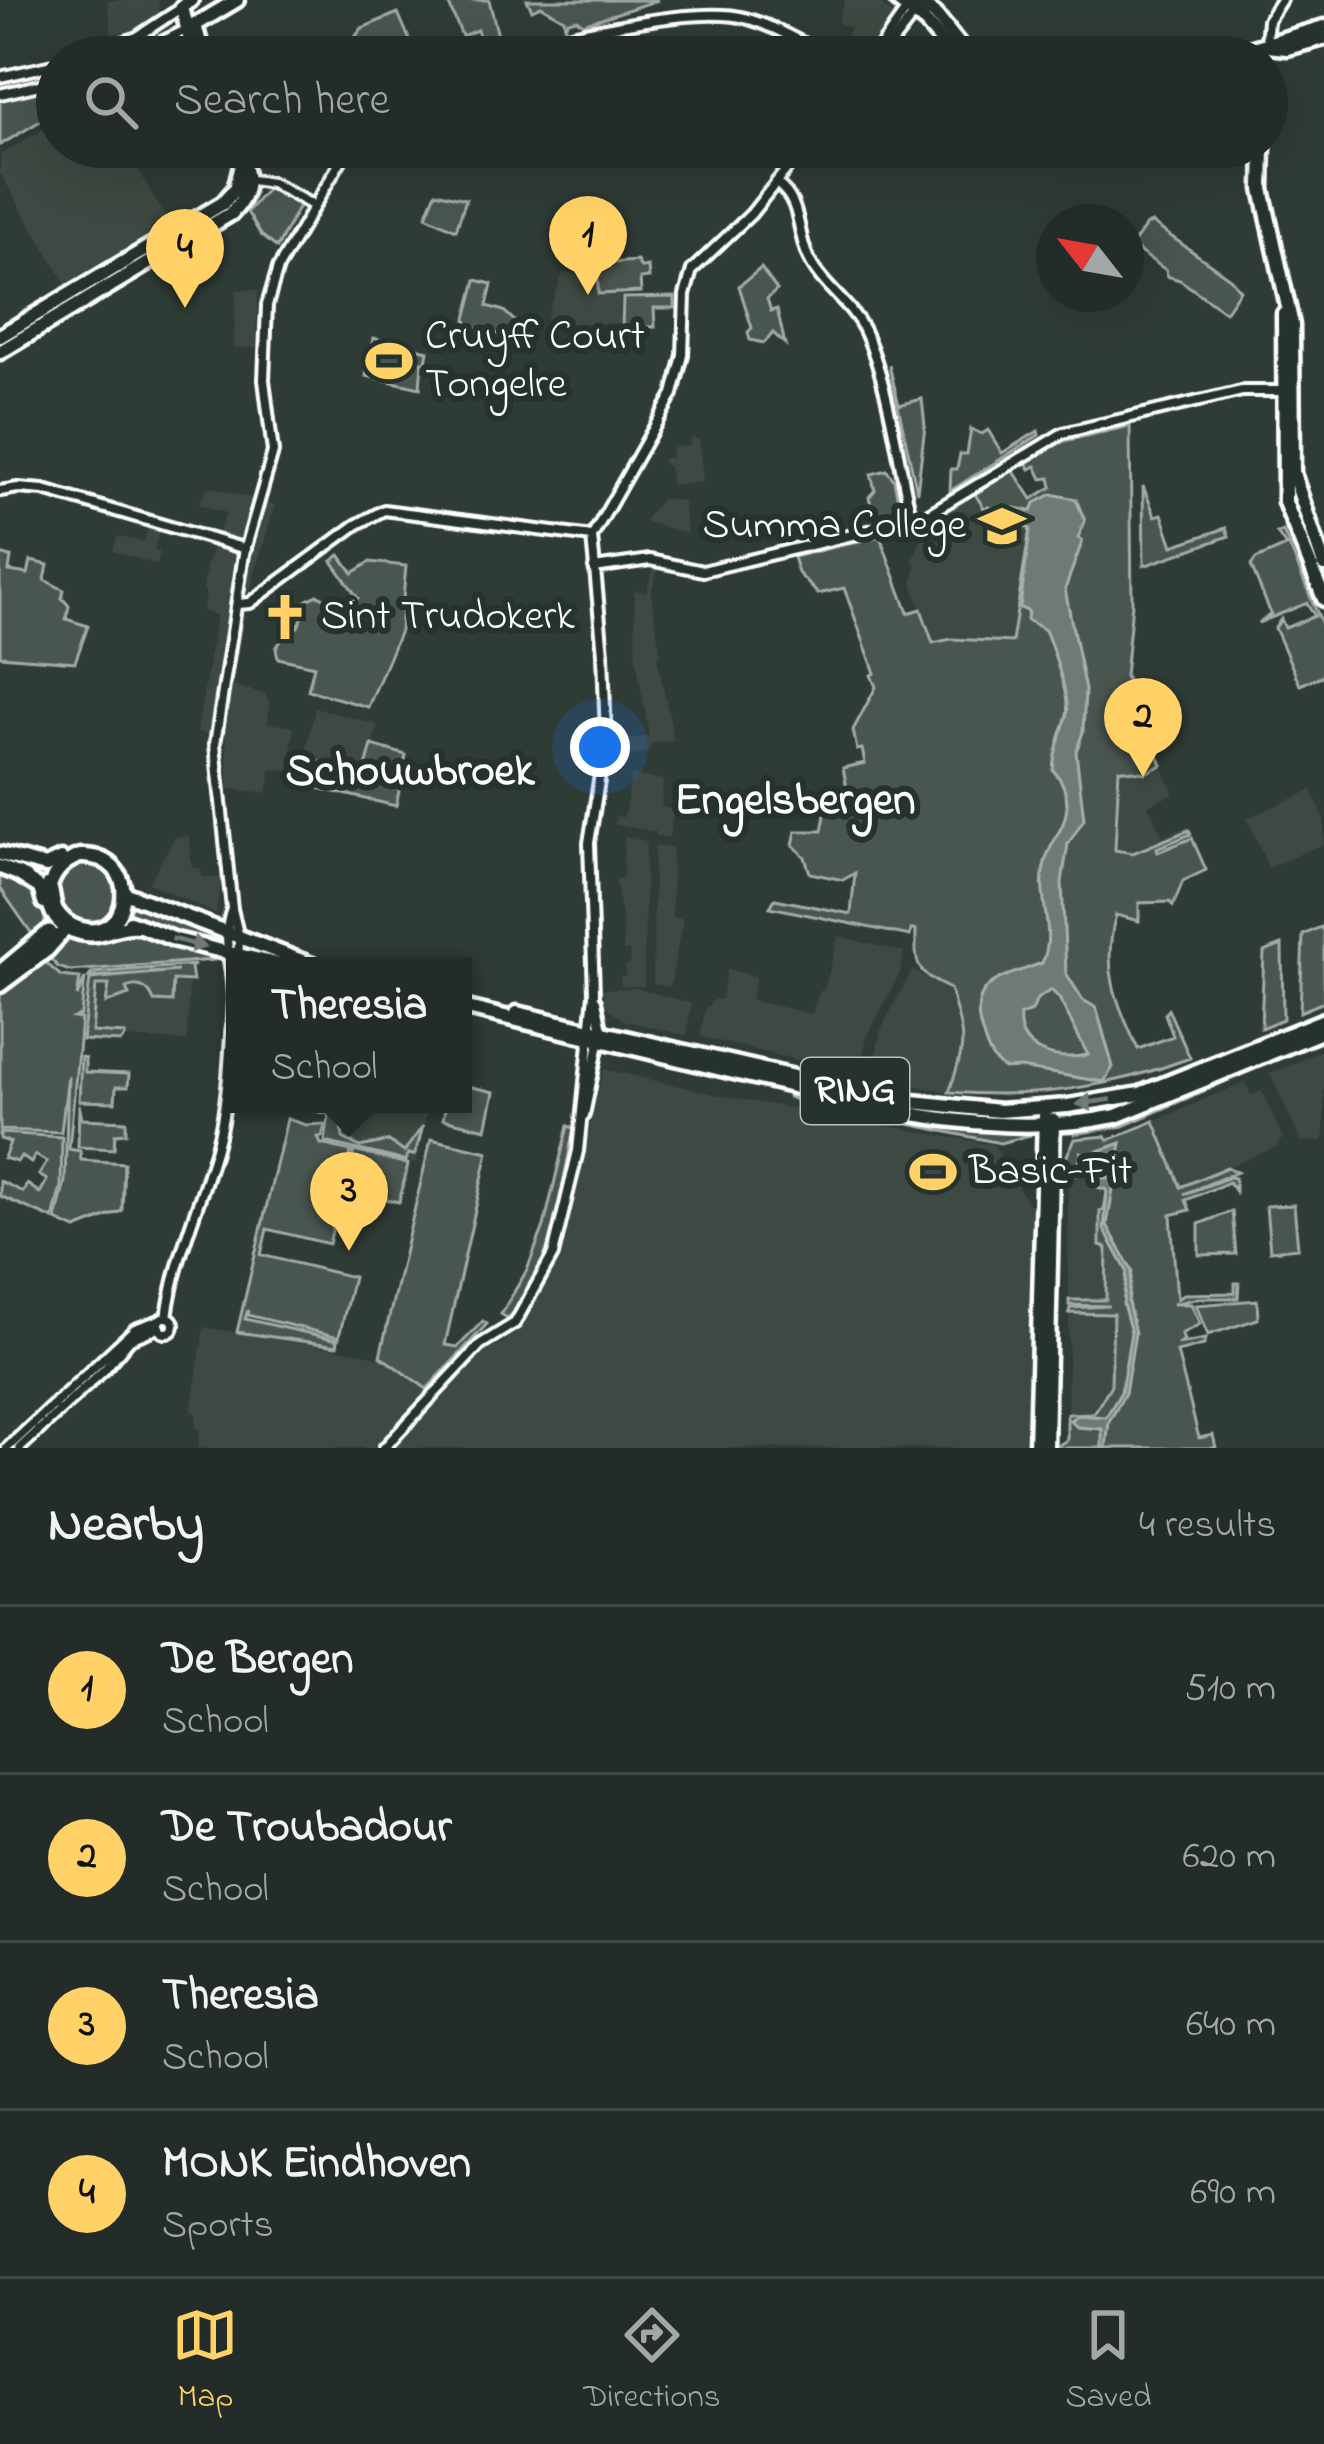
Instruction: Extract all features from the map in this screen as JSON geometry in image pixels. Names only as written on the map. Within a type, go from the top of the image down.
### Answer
[{"type":"highway","points":[[0,974],[56,928]]},
{"type":"main road","points":[[188,10],[237,0]]},
{"type":"main road","points":[[914,4],[939,36]]},
{"type":"main road","points":[[914,4],[935,14],[952,36]]},
{"type":"main road","points":[[1288,42],[1324,27]]},
{"type":"main road","points":[[1288,48],[1324,38]]},
{"type":"main road","points":[[0,352],[232,213],[245,196],[242,168]]},
{"type":"main road","points":[[1262,168],[1288,336],[1285,502],[1324,599]]},
{"type":"main road","points":[[0,336],[223,203],[244,179]]},
{"type":"main road","points":[[1286,393],[1294,473],[1324,565]]},
{"type":"main road","points":[[0,854],[49,866],[77,852],[100,854],[116,864],[130,891],[146,901]]},
{"type":"main road","points":[[48,883],[72,858],[94,856],[113,867],[124,893],[117,922]]},
{"type":"main road","points":[[0,985],[33,961],[56,928],[48,883],[15,859]]},
{"type":"main road","points":[[0,867],[48,883]]},
{"type":"main road","points":[[124,893],[291,957]]},
{"type":"main road","points":[[56,928],[93,935],[117,922],[232,957]]},
{"type":"main road","name":"RING","points":[[472,1006],[894,1100],[1101,1120],[1324,1031]]},
{"type":"main road","name":"RING","points":[[1048,1117],[1176,1083],[1324,1021]]},
{"type":"main road","points":[[1036,1448],[1048,1117]]},
{"type":"main road","points":[[1046,1448],[1048,1117]]},
{"type":"street","points":[[1267,36],[1268,20],[1281,0]]},
{"type":"street","points":[[892,36],[914,4]]},
{"type":"street","points":[[141,36],[188,10]]},
{"type":"street","points":[[156,36],[188,10]]},
{"type":"street","points":[[575,36],[660,20],[725,15],[786,36]]},
{"type":"street","points":[[0,77],[36,69]]},
{"type":"street","points":[[0,94],[36,86]]},
{"type":"street","points":[[235,957],[215,744],[246,549],[273,455],[264,371],[270,289],[337,168]]},
{"type":"street","points":[[384,1448],[481,1344],[522,1315],[560,1233],[595,1035],[589,843],[606,737],[592,537],[674,394],[692,270],[751,214],[788,168]]},
{"type":"street","points":[[244,179],[272,183],[314,206]]},
{"type":"street","points":[[776,183],[794,202],[801,237],[815,270],[844,301],[867,337],[912,520]]},
{"type":"street","points":[[594,568],[650,560],[709,570],[912,520],[1047,441],[1251,391],[1286,393]]},
{"type":"street","points":[[0,491],[44,490],[246,549]]},
{"type":"street","points":[[238,604],[250,603],[356,525],[384,510],[592,537]]},
{"type":"street","points":[[7,1448],[136,1334],[162,1321],[222,1121],[226,1075]]},
{"type":"street","points":[[20,1448],[100,1367]]},
{"type":"shaded area","points":[[107,0],[158,0],[160,17],[132,31],[112,34]]},
{"type":"shaded area","points":[[447,0],[489,0],[498,36],[479,36],[477,30],[462,36]]},
{"type":"shaded area","points":[[527,0],[658,0],[583,24],[577,19],[568,21],[565,26],[564,19],[541,6],[532,10]]},
{"type":"shaded area","points":[[845,0],[876,0],[892,13],[891,23],[880,36],[846,36],[850,28],[837,22]]},
{"type":"shaded area","points":[[398,13],[408,36],[356,36],[362,28]]},
{"type":"shaded area","points":[[36,90],[36,124],[0,145],[0,99]]},
{"type":"shaded area","points":[[36,134],[36,168],[137,168],[169,223],[66,284],[0,173],[0,155]]},
{"type":"shaded area","points":[[269,187],[300,204],[277,248],[261,235],[247,212]]},
{"type":"shaded area","points":[[436,192],[466,199],[456,230],[426,216]]},
{"type":"shaded area","points":[[1152,223],[1230,278],[1240,290],[1225,312],[1167,276],[1166,270],[1144,255],[1146,225]]},
{"type":"shaded area","points":[[637,261],[641,268],[648,267],[649,278],[640,279],[641,292],[598,294],[598,264]]},
{"type":"shaded area","points":[[598,264],[598,293],[621,293],[620,323],[550,324],[545,320],[563,273],[583,272],[583,265]]},
{"type":"shaded area","points":[[761,268],[777,290],[767,299],[771,311],[777,309],[785,344],[773,333],[764,343],[750,340],[752,328],[739,286]]},
{"type":"shaded area","points":[[476,280],[492,284],[487,306],[504,311],[525,331],[510,345],[498,334],[468,326]]},
{"type":"shaded area","points":[[236,290],[258,290],[256,348],[234,348]]},
{"type":"shaded area","points":[[675,297],[675,308],[654,308],[655,327],[636,327],[634,322],[633,327],[622,327],[623,298]]},
{"type":"shaded area","points":[[373,338],[428,351],[420,388],[366,376]]},
{"type":"shaded area","points":[[889,365],[899,405],[922,399],[925,426],[917,492]]},
{"type":"shaded area","points":[[1130,426],[1132,604],[1125,676],[1162,765],[1145,773],[1119,769],[1115,850],[1133,853],[1189,830],[1191,834],[1157,848],[1158,852],[1192,838],[1206,870],[1183,881],[1173,906],[1170,902],[1139,903],[1139,921],[1116,915],[1111,968],[1117,999],[1138,1049],[1173,1036],[1165,1014],[1168,1009],[1190,1058],[1071,1089],[949,1092],[961,1051],[961,1031],[950,989],[920,967],[916,930],[910,936],[770,907],[775,899],[851,914],[855,873],[843,880],[810,873],[805,857],[793,845],[796,831],[822,831],[827,804],[848,793],[843,768],[865,763],[853,730],[876,687],[844,588],[818,594],[798,573],[793,557],[880,536],[908,613],[921,609],[933,643],[951,639],[1012,642],[1030,529],[1010,514],[985,510],[975,494],[1013,470],[1032,499],[1052,487],[1050,478],[1042,479],[1036,466],[1030,469],[1026,462],[1064,441]]},
{"type":"shaded area","points":[[971,429],[982,434],[988,430],[1002,453],[1038,431],[1039,435],[950,491],[951,469],[957,469],[960,454],[967,454]]},
{"type":"shaded area","points":[[690,438],[699,439],[703,482],[671,485],[663,458],[672,458],[671,449],[690,446]]},
{"type":"shaded area","points":[[887,470],[894,480],[901,516],[876,524],[869,497],[875,490],[871,474]]},
{"type":"shaded area","points":[[208,486],[275,505],[250,591],[231,685],[266,694],[268,723],[294,727],[289,771],[272,769],[267,793],[229,789],[226,738],[197,732],[216,615],[202,611],[203,588],[226,513],[199,504]]},
{"type":"shaded area","points":[[1143,486],[1155,516],[1162,514],[1173,546],[1226,528],[1229,536],[1144,566]]},
{"type":"shaded area","name":"Summa College","points":[[975,494],[1030,529],[1016,643],[951,639],[933,644],[912,584],[916,564],[912,562],[927,524]]},
{"type":"shaded area","points":[[1052,494],[1076,499],[1085,521],[1065,589],[1085,690],[1083,732],[1076,752],[1084,819],[1068,844],[1062,882],[1066,973],[1098,1014],[1113,1067],[1104,1082],[1004,1069],[989,1051],[978,1013],[985,990],[993,983],[1042,963],[1048,938],[1043,872],[1067,805],[1053,770],[1067,714],[1063,685],[1045,630],[1027,620],[1028,611],[1020,608],[1030,529],[1012,516],[1014,508],[1032,511],[1035,503]],"holes":[[[1051,990],[1088,1055],[1052,1055],[1025,1038],[1020,1015],[1032,1011],[1037,999]]]},
{"type":"shaded area","points":[[662,498],[683,501],[687,534],[644,521]]},
{"type":"shaded area","points":[[149,526],[160,529],[154,550],[160,552],[157,565],[113,551],[117,536],[143,542]]},
{"type":"shaded area","points":[[1283,531],[1324,629],[1324,675],[1300,685],[1275,628],[1281,619],[1285,628],[1315,616],[1307,603],[1258,623],[1271,614],[1251,566],[1286,546],[1277,533]]},
{"type":"shaded area","points":[[0,554],[11,557],[9,571],[28,574],[31,561],[48,565],[45,580],[64,590],[62,598],[69,606],[66,619],[88,626],[75,662],[0,656]]},
{"type":"shaded area","points":[[340,555],[353,573],[370,562],[406,566],[400,631],[368,707],[308,690],[314,666],[278,658],[276,648],[292,625],[298,627],[303,616],[298,611],[307,600],[318,595],[343,607],[358,598],[332,561]]},
{"type":"shaded area","points":[[654,567],[658,569],[651,593],[661,656],[657,657],[674,740],[651,744],[650,752],[630,756],[627,740],[649,736],[636,658],[634,590],[646,592]]},
{"type":"shaded area","points":[[315,707],[378,725],[366,771],[304,761]]},
{"type":"shaded area","points":[[1139,711],[1174,794],[1148,805],[1163,836],[1187,826],[1189,830],[1133,853],[1115,851],[1122,718]]},
{"type":"shaded area","points":[[372,745],[406,755],[396,806],[318,788],[320,762],[365,771]]},
{"type":"shaded area","points":[[631,775],[663,780],[661,807],[674,810],[669,838],[614,824],[616,816],[624,817]]},
{"type":"shaded area","points":[[1312,790],[1324,819],[1324,844],[1268,868],[1247,818]]},
{"type":"shaded area","points":[[624,835],[646,841],[644,986],[621,986],[620,976],[625,976],[625,965],[630,964],[629,951],[623,951],[615,880],[623,877]]},
{"type":"shaded area","points":[[189,836],[192,868],[200,868],[202,877],[222,878],[216,914],[148,883],[175,837]]},
{"type":"shaded area","points":[[654,846],[672,847],[672,916],[683,919],[670,987],[653,984]]},
{"type":"shaded area","points":[[83,860],[108,868],[120,892],[110,914],[98,924],[82,923],[61,911],[58,884],[53,882],[60,871]]},
{"type":"shaded area","points":[[0,872],[40,897],[46,916],[37,941],[0,888]]},
{"type":"shaded area","points":[[126,897],[213,931],[213,943],[121,916]]},
{"type":"shaded area","points":[[1321,927],[1324,1002],[1300,1012],[1303,935]]},
{"type":"shaded area","points":[[137,930],[153,939],[214,955],[214,960],[70,971],[47,955],[70,936]]},
{"type":"shaded area","points":[[838,936],[904,952],[900,973],[867,1037],[859,1070],[852,1073],[700,1037],[705,1008],[721,1000],[727,969],[756,976],[751,1000],[812,1014],[819,991],[824,991]]},
{"type":"shaded area","points":[[1282,945],[1283,1019],[1261,1028],[1264,952]]},
{"type":"shaded area","points":[[44,961],[61,976],[80,978],[77,997],[85,978],[81,1015],[74,1018],[81,1019],[69,1149],[80,1151],[81,1160],[124,1163],[122,1211],[76,1229],[56,1220],[65,1181],[68,1075],[61,1132],[0,1130],[0,988]]},
{"type":"shaded area","points":[[195,965],[191,967],[193,981],[173,980],[172,1002],[154,1001],[146,990],[135,986],[126,988],[129,995],[106,1003],[109,985],[96,985],[92,1032],[125,1037],[121,1042],[82,1040],[90,979],[178,971],[89,977],[92,973]]},
{"type":"shaded area","points":[[912,970],[950,989],[961,1023],[963,1055],[948,1092],[881,1080],[872,1072],[881,1029]]},
{"type":"shaded area","points":[[93,979],[189,982],[187,1041],[91,1037]]},
{"type":"shaded area","points":[[635,988],[691,1003],[687,1036],[622,1020],[607,1007],[601,989]]},
{"type":"shaded area","points":[[1324,1035],[1324,1039],[1123,1126],[1075,1134],[1074,1126]]},
{"type":"shaded area","points":[[1324,1049],[1324,1141],[1301,1142],[1270,1074]]},
{"type":"shaded area","points":[[81,1057],[85,1058],[85,1072],[129,1074],[128,1087],[116,1087],[115,1102],[79,1101]]},
{"type":"shaded area","points":[[604,1069],[718,1095],[994,1145],[1035,1209],[1028,1448],[198,1448],[200,1429],[191,1412],[204,1327],[368,1354],[401,1368],[432,1396],[468,1358],[505,1342],[536,1299],[557,1256]]},
{"type":"shaded area","points":[[1245,1082],[1251,1095],[1262,1091],[1283,1138],[1276,1147],[1181,1187],[1154,1121]]},
{"type":"shaded area","points":[[472,1087],[494,1092],[486,1129],[443,1119],[444,1113],[472,1113]]},
{"type":"shaded area","points":[[789,1092],[945,1127],[1031,1135],[1000,1143],[803,1102],[788,1097]]},
{"type":"shaded area","points":[[79,1104],[82,1119],[126,1121],[126,1133],[115,1134],[114,1149],[78,1147]]},
{"type":"shaded area","points":[[324,1113],[339,1113],[343,1138],[360,1147],[389,1141],[404,1152],[423,1126],[415,1155],[408,1154],[406,1161],[325,1142],[329,1114]]},
{"type":"shaded area","points":[[335,1113],[427,1113],[416,1163],[328,1142]]},
{"type":"shaded area","points":[[287,1119],[325,1124],[318,1137],[321,1144],[351,1151],[329,1244],[267,1229],[261,1255],[353,1277],[339,1337],[247,1315],[248,1310],[245,1319],[338,1340],[337,1346],[237,1332]]},
{"type":"shaded area","points":[[1154,1121],[1181,1187],[1227,1167],[1237,1172],[1184,1194],[1230,1177],[1235,1178],[1235,1191],[1229,1182],[1186,1200],[1190,1210],[1171,1215],[1177,1299],[1184,1294],[1235,1293],[1235,1283],[1239,1283],[1238,1298],[1173,1304],[1191,1304],[1200,1324],[1181,1334],[1184,1340],[1177,1344],[1206,1339],[1204,1345],[1177,1352],[1199,1438],[1213,1435],[1216,1448],[1054,1448],[1067,1440],[1067,1414],[1094,1413],[1111,1385],[1113,1314],[1069,1313],[1070,1308],[1109,1306],[1069,1305],[1069,1300],[1106,1300],[1107,1248],[1100,1246],[1100,1211],[1110,1175],[1107,1149],[1087,1155],[1081,1152],[1077,1174],[1067,1174],[1067,1155],[1075,1139],[1106,1136],[1109,1140]]},
{"type":"shaded area","points":[[568,1126],[574,1128],[544,1259],[521,1305],[507,1318],[501,1314],[527,1270],[544,1226]]},
{"type":"shaded area","points":[[0,1133],[62,1137],[61,1186],[53,1219],[0,1196],[0,1181],[23,1192],[27,1184],[40,1193],[47,1180],[39,1175],[47,1162],[35,1155],[31,1163],[21,1156],[17,1162],[4,1158],[10,1142],[0,1139]]},
{"type":"shaded area","points":[[431,1139],[488,1152],[445,1345],[458,1347],[483,1321],[487,1324],[427,1389],[380,1356]]},
{"type":"shaded area","points":[[1121,1143],[1107,1225],[1132,1271],[1128,1302],[1135,1333],[1125,1393],[1102,1448],[1102,1429],[1077,1427],[1070,1420],[1078,1415],[1106,1417],[1121,1392],[1131,1332],[1123,1304],[1127,1271],[1104,1229],[1107,1190],[1097,1187],[1097,1178],[1108,1178],[1108,1166],[1086,1163],[1087,1155]]},
{"type":"shaded area","points":[[354,1151],[408,1164],[399,1202],[359,1193],[353,1219],[339,1216]]},
{"type":"shaded area","points":[[1081,1152],[1086,1162],[1109,1165],[1104,1211],[1100,1212],[1100,1246],[1107,1247],[1106,1301],[1069,1300],[1067,1170]]},
{"type":"shaded area","points":[[1294,1205],[1298,1248],[1270,1251],[1266,1206]]},
{"type":"shaded area","points":[[1232,1211],[1236,1254],[1199,1255],[1199,1224]]},
{"type":"shaded area","points":[[1257,1300],[1258,1319],[1208,1335],[1196,1305]]},
{"type":"shaded area","points":[[1069,1313],[1113,1313],[1111,1385],[1094,1414],[1067,1414]]},
{"type":"place","name":"De Bergen","points":[[588,295]]},
{"type":"place","name":"MONK Eindhoven","points":[[185,308]]},
{"type":"place","name":"Cruyff Court Tongelre","points":[[389,361]]},
{"type":"place","name":"Summa College","points":[[1002,526]]},
{"type":"place","name":"Sint Trudokerk","points":[[285,617]]},
{"type":"place","name":"De Troubadour","points":[[1143,777]]},
{"type":"place","name":"Basic-Fit","points":[[933,1172]]},
{"type":"place","name":"Theresia","points":[[349,1251]]},
{"type":"district","name":"Schouwbroek","points":[[410,773]]},
{"type":"district","name":"Engelsbergen","points":[[795,802]]}]
